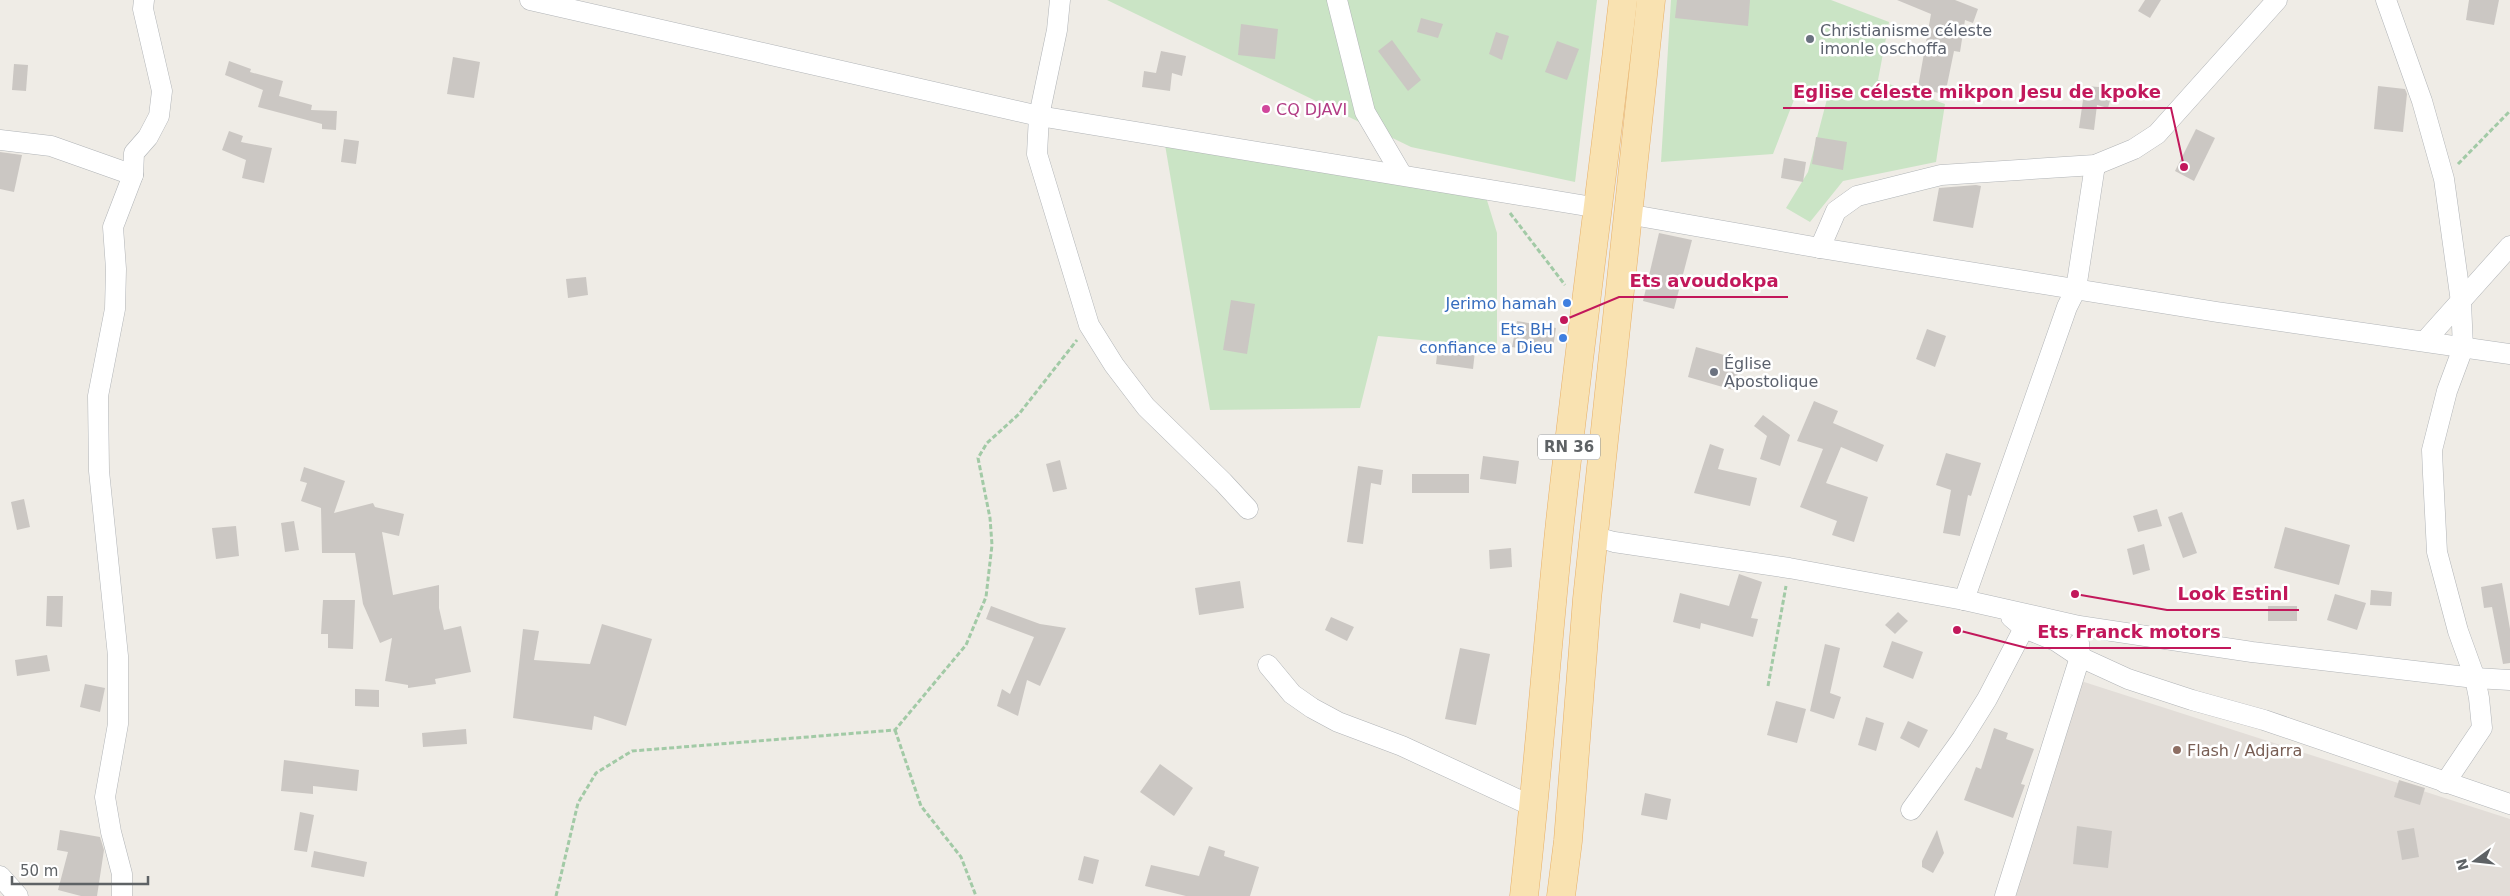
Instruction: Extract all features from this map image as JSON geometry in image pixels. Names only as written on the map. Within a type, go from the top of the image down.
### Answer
[{"type":"main road","name":"RN 36","points":[[1524,896],[1559,535],[1584,310],[1599,208],[1623,0]]},
{"type":"main road","name":"RN 36","points":[[1561,896],[1593,536],[1651,0]]},
{"type":"street","points":[[122,896],[122,874],[110,832],[106,797],[118,724],[118,656],[99,471],[98,396],[114,309],[116,269],[113,227],[133,175],[134,152],[148,137],[159,116],[162,91],[143,9],[144,0]]},
{"type":"street","points":[[530,0],[1039,116],[1599,208]]},
{"type":"street","points":[[1060,0],[1057,30],[1039,116],[1037,154],[1089,325],[1114,365],[1146,407],[1248,509]]},
{"type":"street","points":[[1337,0],[1365,112],[1402,175]]},
{"type":"street","points":[[1820,248],[1836,211],[1857,196],[1941,176],[2095,165],[2134,149],[2157,134],[2277,0]]},
{"type":"street","points":[[2386,0],[2422,101],[2444,179],[2461,302],[2463,348],[2447,391],[2432,450],[2432,458],[2437,552],[2458,631],[2475,678],[2482,728],[2445,783]]},
{"type":"street","points":[[0,140],[51,146],[133,175]]},
{"type":"street","points":[[1964,600],[2067,307],[2076,289],[2095,165]]},
{"type":"street","points":[[1627,214],[1820,248],[2217,312],[2510,354]]},
{"type":"street","points":[[2426,341],[2510,246]]},
{"type":"street","points":[[1593,536],[1614,542],[1789,568],[1964,600],[2004,611],[2079,626],[2252,652],[2475,678],[2510,680]]},
{"type":"street","points":[[2004,611],[2024,628],[2056,641],[2080,657],[2128,679],[2192,700],[2264,720],[2510,804]]},
{"type":"street","points":[[2004,896],[2080,657],[2079,626]]},
{"type":"street","points":[[1911,810],[1967,731],[2024,628]]},
{"type":"street","points":[[1268,664],[1292,694],[1312,708],[1338,722],[1402,746],[1534,807]]},
{"type":"street","points":[[0,876],[11,891]]},
{"type":"path","points":[[2444,179],[2510,111]]},
{"type":"path","points":[[1492,189],[1584,310]]},
{"type":"path","points":[[556,896],[578,803],[596,773],[632,751],[895,730],[966,645],[986,597],[992,536],[978,458],[987,443],[1019,414],[1089,325]]},
{"type":"path","points":[[1768,686],[1789,568]]},
{"type":"path","points":[[895,730],[921,806],[961,857],[976,896]]},
{"type":"shaded area","name":"Flash / Adjarra","points":[[2081,681],[2510,819],[2510,896],[2013,896]]},
{"type":"green space","points":[[1107,0],[1597,0],[1575,182],[1411,147]]},
{"type":"green space","points":[[1671,0],[1831,0],[1889,22],[1878,80],[1945,104],[1936,162],[1843,181],[1810,222],[1786,208],[1808,172],[1827,99],[1797,92],[1773,154],[1661,162]]},
{"type":"green space","points":[[1162,127],[1482,184],[1497,233],[1497,347],[1378,336],[1360,408],[1210,410]]},
{"type":"building","points":[[1677,0],[1750,0],[1748,26],[1675,18]]},
{"type":"building","points":[[1897,0],[1955,0],[1978,9],[1973,23],[1965,20],[1960,52],[1954,51],[1945,95],[1918,87],[1931,14]]},
{"type":"building","points":[[2145,0],[2161,0],[2150,18],[2138,11]]},
{"type":"building","points":[[2469,0],[2499,0],[2494,25],[2466,20]]},
{"type":"building","points":[[1421,18],[1443,24],[1438,38],[1417,32]]},
{"type":"building","points":[[1241,24],[1278,29],[1275,59],[1238,55]]},
{"type":"building","points":[[1496,32],[1509,36],[1502,60],[1489,54]]},
{"type":"building","points":[[1392,40],[1421,80],[1408,91],[1378,51]]},
{"type":"building","points":[[1557,41],[1579,49],[1567,80],[1545,72]]},
{"type":"building","points":[[1161,51],[1186,56],[1182,76],[1172,73],[1170,91],[1142,87],[1144,71],[1156,73]]},
{"type":"building","points":[[453,57],[480,62],[474,98],[447,94]]},
{"type":"building","points":[[229,61],[251,69],[250,72],[283,81],[279,96],[312,105],[311,110],[337,111],[336,130],[322,129],[322,124],[258,107],[263,90],[225,75]]},
{"type":"building","points":[[14,64],[28,65],[26,91],[12,90]]},
{"type":"building","points":[[2085,86],[2099,87],[2112,93],[2108,108],[2097,105],[2094,130],[2079,128]]},
{"type":"building","points":[[2378,86],[2405,89],[2407,94],[2403,132],[2374,129]]},
{"type":"building","points":[[2196,129],[2215,138],[2194,181],[2175,171]]},
{"type":"building","points":[[229,131],[243,136],[241,142],[272,148],[264,183],[242,178],[246,160],[222,150]]},
{"type":"building","points":[[1816,137],[1847,142],[1843,170],[1812,164]]},
{"type":"building","points":[[344,139],[359,141],[356,164],[341,162]]},
{"type":"building","points":[[0,152],[22,155],[14,192],[0,189]]},
{"type":"building","points":[[1784,158],[1806,162],[1803,182],[1781,178]]},
{"type":"building","points":[[1981,186],[1973,228],[1933,221],[1939,188]]},
{"type":"building","points":[[1659,233],[1692,240],[1674,309],[1643,301]]},
{"type":"building","points":[[586,277],[588,295],[568,298],[566,279]]},
{"type":"building","points":[[1231,300],[1255,304],[1247,354],[1223,350]]},
{"type":"building","points":[[1517,321],[1556,328],[1552,354],[1512,347]]},
{"type":"building","points":[[1927,329],[1946,336],[1935,367],[1916,359]]},
{"type":"building","points":[[1438,346],[1475,351],[1473,369],[1436,364]]},
{"type":"building","points":[[1696,347],[1742,360],[1733,390],[1688,377]]},
{"type":"building","points":[[1814,401],[1838,411],[1833,423],[1884,445],[1877,462],[1841,447],[1826,483],[1868,497],[1854,542],[1832,535],[1837,521],[1800,507],[1823,449],[1797,441]]},
{"type":"building","points":[[1763,415],[1790,435],[1780,466],[1760,459],[1767,436],[1754,426]]},
{"type":"building","points":[[1710,444],[1724,449],[1718,469],[1757,478],[1750,506],[1694,493]]},
{"type":"building","points":[[1946,453],[1981,463],[1971,496],[1968,495],[1960,536],[1943,533],[1951,490],[1936,485]]},
{"type":"building","points":[[1483,456],[1519,461],[1516,484],[1480,479]]},
{"type":"building","points":[[1060,460],[1067,489],[1053,492],[1046,464]]},
{"type":"building","points":[[1358,466],[1383,470],[1381,485],[1371,483],[1363,544],[1347,542]]},
{"type":"building","points":[[304,467],[345,481],[334,513],[373,503],[375,507],[404,514],[399,536],[382,532],[393,595],[439,585],[439,608],[444,630],[461,626],[471,672],[435,679],[436,684],[408,688],[408,685],[385,681],[392,638],[380,643],[363,604],[355,553],[322,553],[321,508],[301,501],[307,483],[300,481]]},
{"type":"building","points":[[1412,474],[1469,474],[1469,493],[1412,493]]},
{"type":"building","points":[[24,499],[30,527],[17,530],[11,502]]},
{"type":"building","points":[[2157,509],[2162,526],[2138,532],[2133,516]]},
{"type":"building","points":[[2182,512],[2197,553],[2183,558],[2168,517]]},
{"type":"building","points":[[294,521],[299,550],[285,552],[281,523]]},
{"type":"building","points":[[236,526],[239,556],[216,559],[212,528]]},
{"type":"building","points":[[2285,527],[2350,545],[2339,585],[2274,568]]},
{"type":"building","points":[[2144,544],[2150,570],[2133,575],[2127,549]]},
{"type":"building","points":[[1511,548],[1512,567],[1490,569],[1489,550]]},
{"type":"building","points":[[1739,574],[1762,582],[1751,618],[1758,619],[1753,637],[1701,623],[1700,629],[1673,622],[1680,593],[1729,606]]},
{"type":"building","points":[[1240,581],[1244,608],[1199,615],[1195,588]]},
{"type":"building","points":[[2502,583],[2510,629],[2510,663],[2503,664],[2492,607],[2484,608],[2481,587]]},
{"type":"building","points":[[2371,590],[2392,592],[2391,606],[2370,605]]},
{"type":"building","points":[[2335,594],[2366,603],[2357,630],[2327,620]]},
{"type":"building","points":[[47,596],[63,596],[62,627],[46,626]]},
{"type":"building","points":[[323,600],[355,600],[353,649],[328,648],[328,634],[321,634]]},
{"type":"building","points":[[991,606],[1040,624],[1066,628],[1040,686],[1027,680],[1018,716],[997,706],[1002,689],[1010,694],[1034,637],[986,619]]},
{"type":"building","points":[[2268,606],[2297,606],[2297,621],[2268,621]]},
{"type":"building","points":[[1898,612],[1908,621],[1895,634],[1885,625]]},
{"type":"building","points":[[1331,617],[1354,627],[1347,641],[1325,630]]},
{"type":"building","points":[[602,624],[652,639],[626,726],[594,716],[592,730],[513,718],[523,629],[539,631],[534,660],[590,664]]},
{"type":"building","points":[[1892,641],[1923,652],[1913,679],[1883,667]]},
{"type":"building","points":[[1825,644],[1840,648],[1830,693],[1841,697],[1834,719],[1810,711]]},
{"type":"building","points":[[1460,648],[1490,654],[1476,725],[1445,719]]},
{"type":"building","points":[[47,655],[50,671],[17,676],[15,660]]},
{"type":"building","points":[[85,684],[105,688],[100,712],[80,707]]},
{"type":"building","points":[[355,689],[379,690],[379,707],[355,706]]},
{"type":"building","points":[[1776,701],[1806,709],[1797,743],[1767,735]]},
{"type":"building","points":[[1866,717],[1884,723],[1876,751],[1858,745]]},
{"type":"building","points":[[1908,721],[1928,730],[1919,748],[1900,738]]},
{"type":"building","points":[[1994,728],[2008,733],[2006,739],[2034,749],[2021,784],[2025,785],[2013,818],[1964,800],[1976,767],[1981,769]]},
{"type":"building","points":[[466,729],[467,744],[423,747],[422,733]]},
{"type":"building","points":[[284,760],[359,770],[357,791],[313,786],[313,794],[281,791]]},
{"type":"building","points":[[1160,764],[1193,788],[1174,816],[1140,792]]},
{"type":"building","points":[[2399,780],[2425,788],[2420,805],[2394,797]]},
{"type":"building","points":[[1645,793],[1671,799],[1667,820],[1641,815]]},
{"type":"building","points":[[300,812],[314,815],[307,852],[294,850]]},
{"type":"building","points":[[2077,826],[2112,831],[2108,868],[2073,864]]},
{"type":"building","points":[[2414,828],[2419,857],[2402,860],[2397,831]]},
{"type":"building","points":[[60,830],[100,837],[104,850],[97,896],[81,896],[58,890],[68,852],[57,850]]},
{"type":"building","points":[[1937,830],[1944,853],[1933,873],[1922,867],[1922,861]]},
{"type":"building","points":[[1209,846],[1225,851],[1224,856],[1259,867],[1250,896],[1186,896],[1145,886],[1151,865],[1199,876]]},
{"type":"building","points":[[314,851],[367,862],[364,877],[311,867]]},
{"type":"building","points":[[1084,856],[1099,860],[1093,884],[1078,880]]},
{"type":"place","name":"Christianisme céleste imonle oschoffa","points":[[1810,39]]},
{"type":"place","name":"CQ DJAVI","points":[[1266,109]]},
{"type":"place","name":"Eglise céleste mikpon Jesu de kpoke","points":[[2184,167]]},
{"type":"place","name":"Jerimo hamah","points":[[1567,303]]},
{"type":"place","name":"Ets avoudokpa","points":[[1564,320]]},
{"type":"place","name":"Ets BH confiance a Dieu","points":[[1563,338]]},
{"type":"place","name":"Église Apostolique","points":[[1714,372]]},
{"type":"place","name":"Look Estinl","points":[[2075,594]]},
{"type":"place","name":"Ets Franck motors","points":[[1957,630]]},
{"type":"place","name":"Flash / Adjarra","points":[[2177,750]]}]
